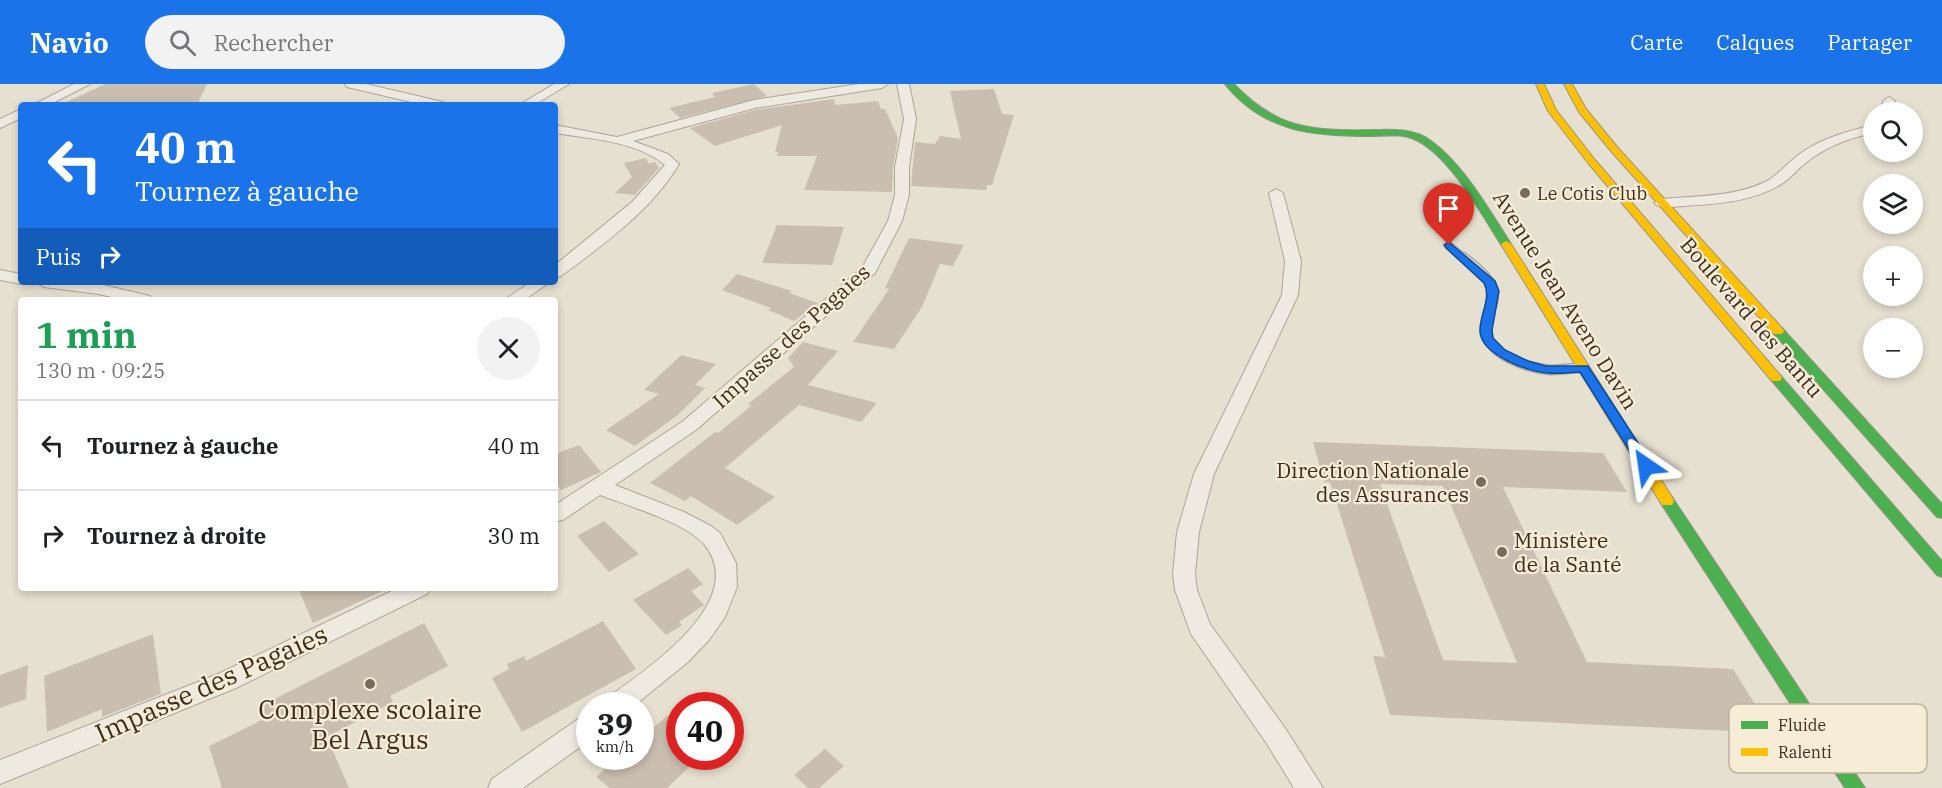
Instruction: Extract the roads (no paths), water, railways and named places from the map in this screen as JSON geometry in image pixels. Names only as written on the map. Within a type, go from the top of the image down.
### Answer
[{"type":"main road","name":"Avenue Jean Aveno Davin","points":[[1229,84],[1258,112],[1289,126],[1324,133],[1401,133],[1419,137],[1431,144],[1481,204],[1683,526],[1801,704]]},
{"type":"main road","name":"Boulevard des Bantu","points":[[1540,84],[1552,111],[1592,162],[1942,571]]},
{"type":"main road","name":"Boulevard des Bantu","points":[[1568,84],[1582,110],[1661,203],[1942,513]]},
{"type":"main road","name":"Avenue Jean Aveno Davin","points":[[1846,773],[1856,788]]},
{"type":"street","points":[[45,102],[84,84]]},
{"type":"street","points":[[351,84],[426,102]]},
{"type":"street","points":[[387,93],[405,84]]},
{"type":"street","points":[[530,102],[563,84]]},
{"type":"street","points":[[617,141],[754,104],[882,84]]},
{"type":"street","name":"Impasse des Pagaies","points":[[558,513],[704,415],[836,302],[869,270],[895,220],[902,195],[902,167],[910,119],[903,84]]},
{"type":"street","points":[[0,123],[18,114]]},
{"type":"street","points":[[558,130],[617,141],[667,158],[672,164],[653,189],[586,250],[558,271]]},
{"type":"street","points":[[1661,203],[1733,196],[1764,188],[1779,180],[1816,149],[1863,131]]},
{"type":"street","points":[[1276,193],[1293,261],[1290,295],[1204,474],[1188,532],[1184,574],[1186,590],[1199,627],[1276,736],[1309,788]]},
{"type":"street","points":[[0,275],[18,278]]},
{"type":"street","points":[[68,285],[99,289],[132,297]]},
{"type":"street","points":[[517,297],[537,285]]},
{"type":"street","points":[[599,487],[666,513],[711,537],[723,557],[726,582],[717,614],[689,647],[632,692]]},
{"type":"street","name":"Impasse des Pagaies","points":[[0,772],[227,681],[413,591]]},
{"type":"street","points":[[502,788],[576,735]]},
{"type":"lane","points":[[1449,245],[1489,281],[1494,291],[1486,330],[1488,340],[1501,352],[1524,364],[1546,370],[1583,368]]},
{"type":"place","name":"Le Cotis Club","points":[[1525,193]]},
{"type":"place","name":"Direction Nationale des Assurances","points":[[1481,482]]},
{"type":"place","name":"Ministère de la Santé","points":[[1502,552]]},
{"type":"place","name":"Complexe scolaire Bel Argus","points":[[370,684]]}]
